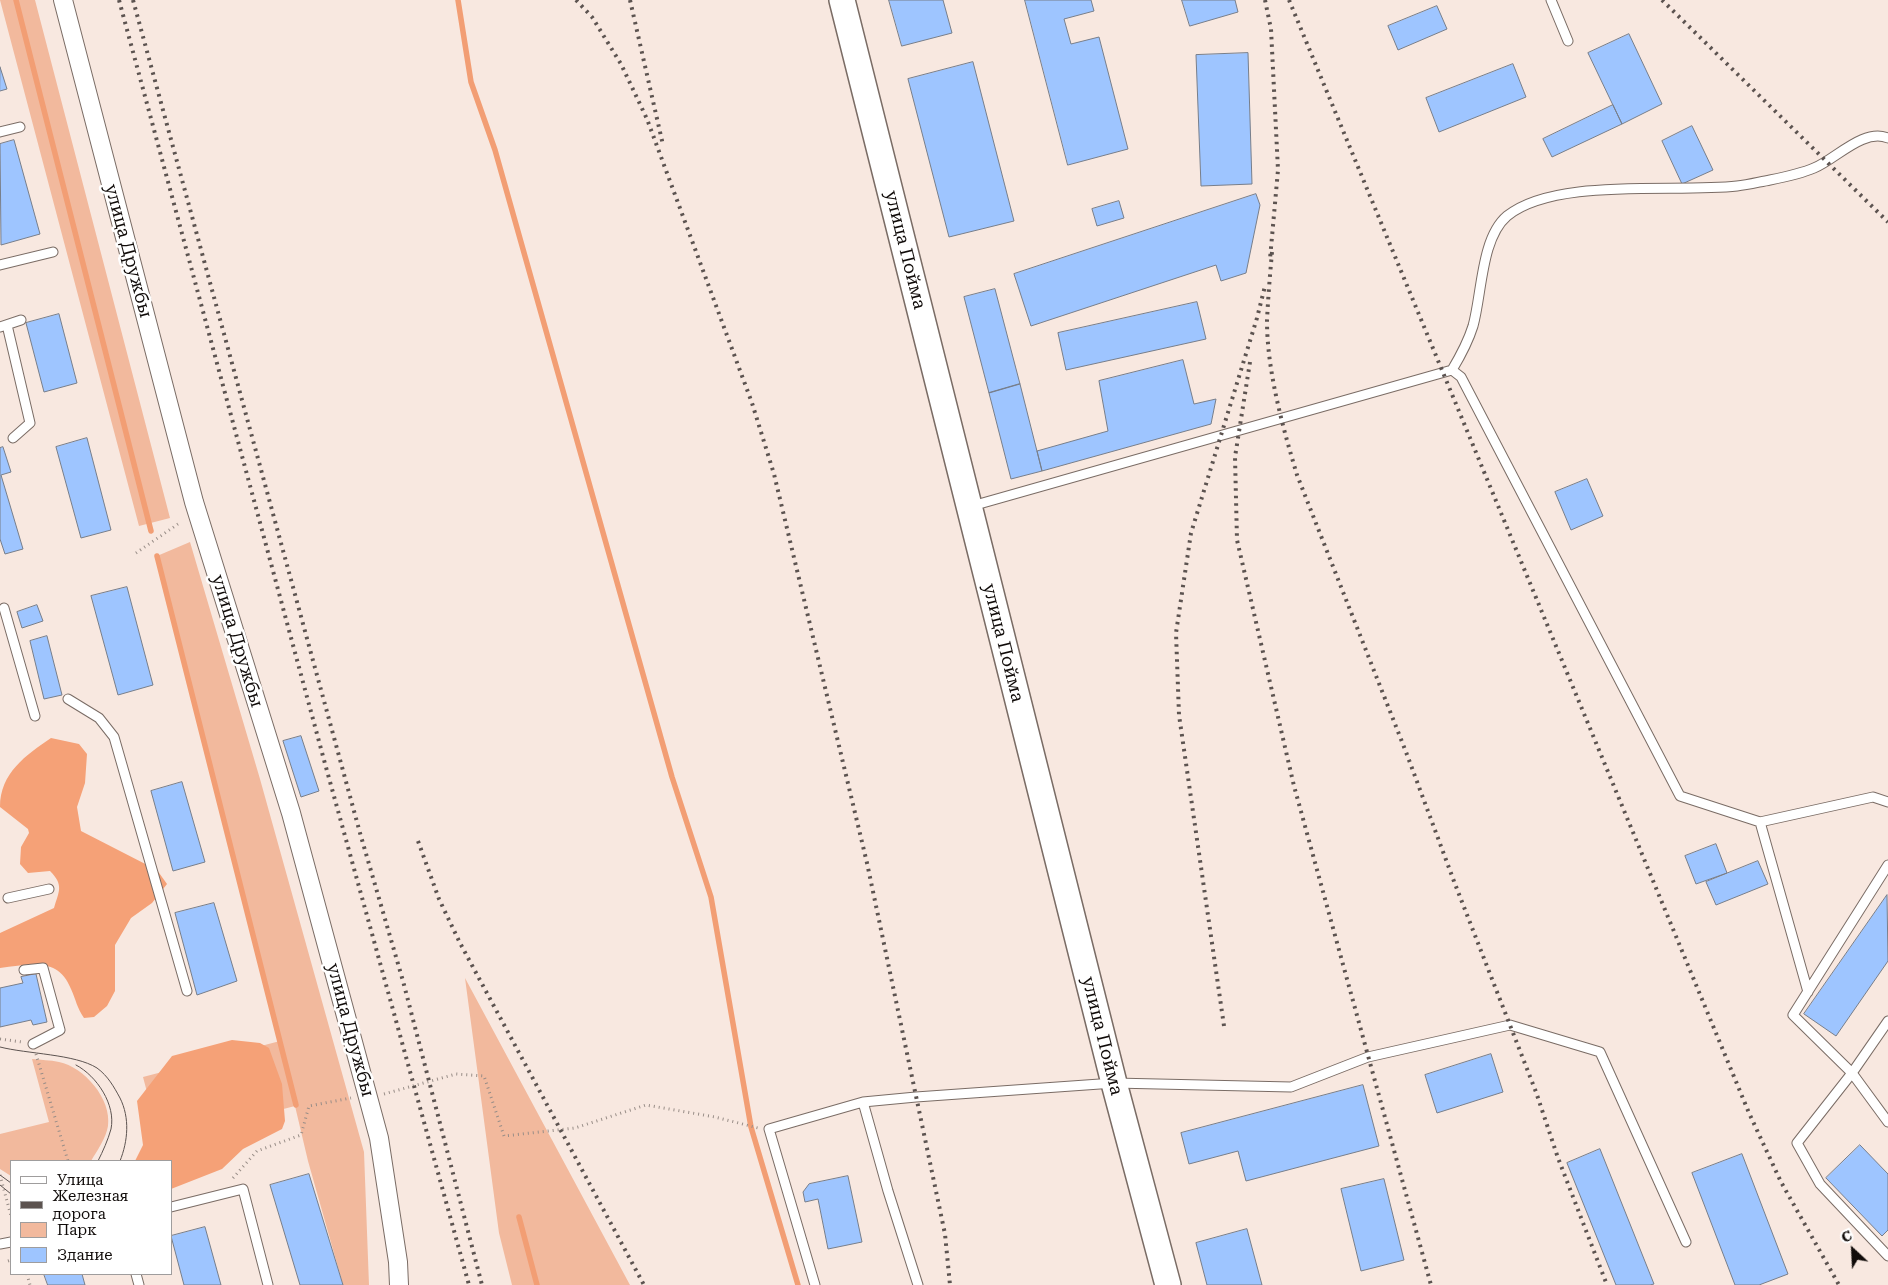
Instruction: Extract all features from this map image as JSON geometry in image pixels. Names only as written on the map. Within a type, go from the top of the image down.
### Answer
[{"type":"main road","name":"улица Пойма","points":[[842,0],[1114,1083],[1168,1285]]},
{"type":"street","name":"улица Дружбы","points":[[62,0],[194,502],[291,813],[379,1138],[398,1262],[399,1285]]},
{"type":"lane","points":[[1551,0],[1568,41]]},
{"type":"lane","points":[[0,132],[20,126]]},
{"type":"lane","points":[[969,507],[1452,370],[1466,347],[1473,326],[1486,253],[1494,233],[1508,216],[1538,200],[1569,192],[1736,186],[1786,177],[1815,168],[1861,140],[1881,135],[1888,138]]},
{"type":"lane","points":[[0,265],[54,252]]},
{"type":"lane","points":[[13,438],[30,423],[3,326],[21,320]]},
{"type":"lane","points":[[1452,370],[1461,377],[1680,796],[1760,822],[1873,797],[1888,802]]},
{"type":"lane","points":[[4,608],[35,716]]},
{"type":"lane","points":[[68,699],[99,718],[114,737],[187,991]]},
{"type":"lane","points":[[1760,822],[1808,992]]},
{"type":"lane","points":[[1888,865],[1793,1016],[1852,1073],[1888,1122]]},
{"type":"lane","points":[[8,898],[49,889]]},
{"type":"lane","points":[[24,970],[43,968],[60,1030],[33,1044]]},
{"type":"lane","points":[[1888,1021],[1852,1073],[1797,1143],[1820,1184],[1888,1256]]},
{"type":"lane","points":[[815,1285],[769,1129],[863,1102],[1114,1083],[1291,1087],[1368,1057],[1510,1025],[1600,1052],[1686,1242]]},
{"type":"lane","points":[[863,1102],[888,1191],[918,1285]]},
{"type":"lane","points":[[172,1207],[242,1188],[268,1285]]},
{"type":"path","points":[[136,553],[178,524]]},
{"type":"path","points":[[0,1039],[33,1044],[68,1160]]},
{"type":"path","points":[[232,1179],[257,1151],[301,1136],[309,1106],[347,1098],[368,1098],[456,1074],[484,1076],[504,1136],[575,1128],[646,1105],[769,1129]]},
{"type":"path","points":[[0,1175],[10,1212]]},
{"type":"green space","points":[[0,0],[35,0],[170,518],[139,526]]},
{"type":"green space","points":[[190,542],[260,779],[364,1152],[369,1285],[343,1285],[308,1161],[295,1106],[160,1141],[143,1077],[280,1041],[157,556]]},
{"type":"green space","points":[[465,978],[630,1285],[512,1285],[499,1233]]},
{"type":"green space","points":[[32,1059],[56,1061],[78,1070],[87,1077],[106,1105],[108,1116],[107,1131],[92,1160],[10,1160],[10,1175],[0,1169],[0,1134],[49,1122]]},
{"type":"shaded area","points":[[51,738],[79,744],[87,754],[85,783],[77,807],[81,831],[157,870],[167,884],[152,903],[131,918],[115,945],[115,991],[107,1006],[94,1017],[84,1018],[71,989],[58,971],[42,965],[0,968],[0,933],[54,908],[59,893],[59,884],[50,871],[28,873],[20,864],[21,847],[29,833],[28,829],[0,807],[4,784],[16,766],[32,751]]},
{"type":"shaded area","points":[[232,1040],[260,1043],[269,1048],[282,1084],[285,1121],[282,1129],[243,1149],[222,1169],[172,1189],[172,1160],[136,1160],[143,1145],[137,1101],[172,1056]]},
{"type":"building","points":[[889,0],[943,0],[952,33],[902,46]]},
{"type":"building","points":[[1025,0],[1091,0],[1094,11],[1064,19],[1071,44],[1099,37],[1128,149],[1068,165]]},
{"type":"building","points":[[1182,0],[1235,0],[1238,12],[1190,26]]},
{"type":"building","points":[[1437,6],[1447,29],[1398,50],[1388,26]]},
{"type":"building","points":[[1629,34],[1662,104],[1622,124],[1588,53]]},
{"type":"building","points":[[1248,53],[1252,184],[1201,186],[1196,55]]},
{"type":"building","points":[[973,62],[1014,221],[949,237],[908,79]]},
{"type":"building","points":[[1513,64],[1526,97],[1439,132],[1426,98]]},
{"type":"building","points":[[0,67],[7,89],[0,91]]},
{"type":"building","points":[[1613,105],[1622,124],[1552,157],[1543,139]]},
{"type":"building","points":[[1692,126],[1713,170],[1682,184],[1662,141]]},
{"type":"building","points":[[14,140],[40,234],[1,245],[0,144]]},
{"type":"building","points":[[1256,194],[1260,205],[1246,273],[1221,281],[1216,265],[1031,326],[1014,274]]},
{"type":"building","points":[[1119,201],[1124,218],[1097,226],[1092,209]]},
{"type":"building","points":[[995,289],[1020,384],[989,393],[964,297]]},
{"type":"building","points":[[1197,302],[1206,339],[1066,370],[1058,333]]},
{"type":"building","points":[[59,314],[77,383],[44,392],[26,323]]},
{"type":"building","points":[[1183,360],[1194,404],[1216,399],[1211,424],[1042,471],[1037,451],[1108,431],[1099,381]]},
{"type":"building","points":[[1020,384],[1042,471],[1011,479],[989,393]]},
{"type":"building","points":[[87,438],[111,530],[81,538],[56,447]]},
{"type":"building","points":[[3,447],[11,472],[1,475],[23,549],[5,554],[0,539],[0,448]]},
{"type":"building","points":[[1587,479],[1603,516],[1571,530],[1555,492]]},
{"type":"building","points":[[127,587],[153,685],[118,695],[91,596]]},
{"type":"building","points":[[37,605],[43,621],[22,628],[17,612]]},
{"type":"building","points":[[47,636],[62,695],[44,699],[30,641]]},
{"type":"building","points":[[301,736],[319,791],[301,797],[283,741]]},
{"type":"building","points":[[182,782],[205,862],[173,871],[151,791]]},
{"type":"building","points":[[1716,844],[1727,873],[1696,884],[1685,856]]},
{"type":"building","points":[[1758,861],[1768,884],[1716,905],[1706,882]]},
{"type":"building","points":[[1887,895],[1888,961],[1836,1036],[1804,1014]]},
{"type":"building","points":[[214,903],[237,981],[197,995],[175,913]]},
{"type":"building","points":[[36,974],[47,1022],[33,1025],[31,1020],[0,1027],[0,988],[23,983],[21,977]]},
{"type":"building","points":[[1491,1054],[1503,1092],[1437,1113],[1425,1075]]},
{"type":"building","points":[[1363,1085],[1379,1146],[1246,1181],[1238,1151],[1189,1164],[1181,1133]]},
{"type":"building","points":[[1860,1145],[1888,1174],[1888,1230],[1882,1236],[1826,1178]]},
{"type":"building","points":[[1600,1149],[1654,1284],[1616,1285],[1567,1163]]},
{"type":"building","points":[[1742,1154],[1788,1274],[1759,1285],[1735,1285],[1692,1173]]},
{"type":"building","points":[[309,1174],[343,1285],[300,1285],[270,1185]]},
{"type":"building","points":[[848,1176],[862,1242],[828,1249],[818,1199],[805,1202],[803,1192],[809,1184]]},
{"type":"building","points":[[1384,1179],[1404,1260],[1361,1271],[1341,1189]]},
{"type":"building","points":[[205,1227],[221,1285],[184,1285],[172,1236]]},
{"type":"building","points":[[1247,1229],[1262,1285],[1207,1285],[1196,1243]]},
{"type":"building","points":[[44,1275],[82,1275],[85,1285],[48,1285]]},
{"type":"waterway","points":[[16,0],[151,531]]},
{"type":"waterway","points":[[458,0],[471,82],[495,150],[672,777],[711,897],[751,1127],[798,1285]]},
{"type":"waterway","points":[[157,556],[296,1105]]},
{"type":"waterway","points":[[519,1217],[537,1285]]},
{"type":"tram line","points":[[0,1047],[64,1057],[88,1063],[101,1071],[108,1078],[120,1098],[127,1121],[125,1146],[120,1160]]},
{"type":"tram line","points":[[76,1065],[98,1084],[111,1110],[111,1129],[98,1160]]},
{"type":"tram line","points":[[0,1175],[10,1182]]},
{"type":"tram line","points":[[0,1185],[10,1193]]},
{"type":"railway","points":[[119,0],[324,760],[469,1285]]},
{"type":"railway","points":[[133,0],[360,833],[403,981],[482,1285]]},
{"type":"railway","points":[[576,0],[592,17],[621,64],[647,119],[752,403],[774,474],[867,863],[945,1234],[950,1285]]},
{"type":"railway","points":[[630,0],[663,145]]},
{"type":"railway","points":[[1265,0],[1271,29],[1278,170],[1270,259]]},
{"type":"railway","points":[[1289,0],[1749,1113],[1781,1182],[1839,1285]]},
{"type":"railway","points":[[1662,0],[1888,222]]},
{"type":"railway","points":[[1272,252],[1267,321],[1270,360],[1281,419],[1297,475],[1406,752],[1536,1092],[1558,1158],[1607,1285]]},
{"type":"railway","points":[[1224,1026],[1179,715],[1176,633],[1191,533],[1257,318],[1265,286]]},
{"type":"railway","points":[[1250,362],[1235,457],[1237,540],[1294,786],[1431,1285]]},
{"type":"railway","points":[[418,841],[439,899],[460,943],[644,1285]]}]
